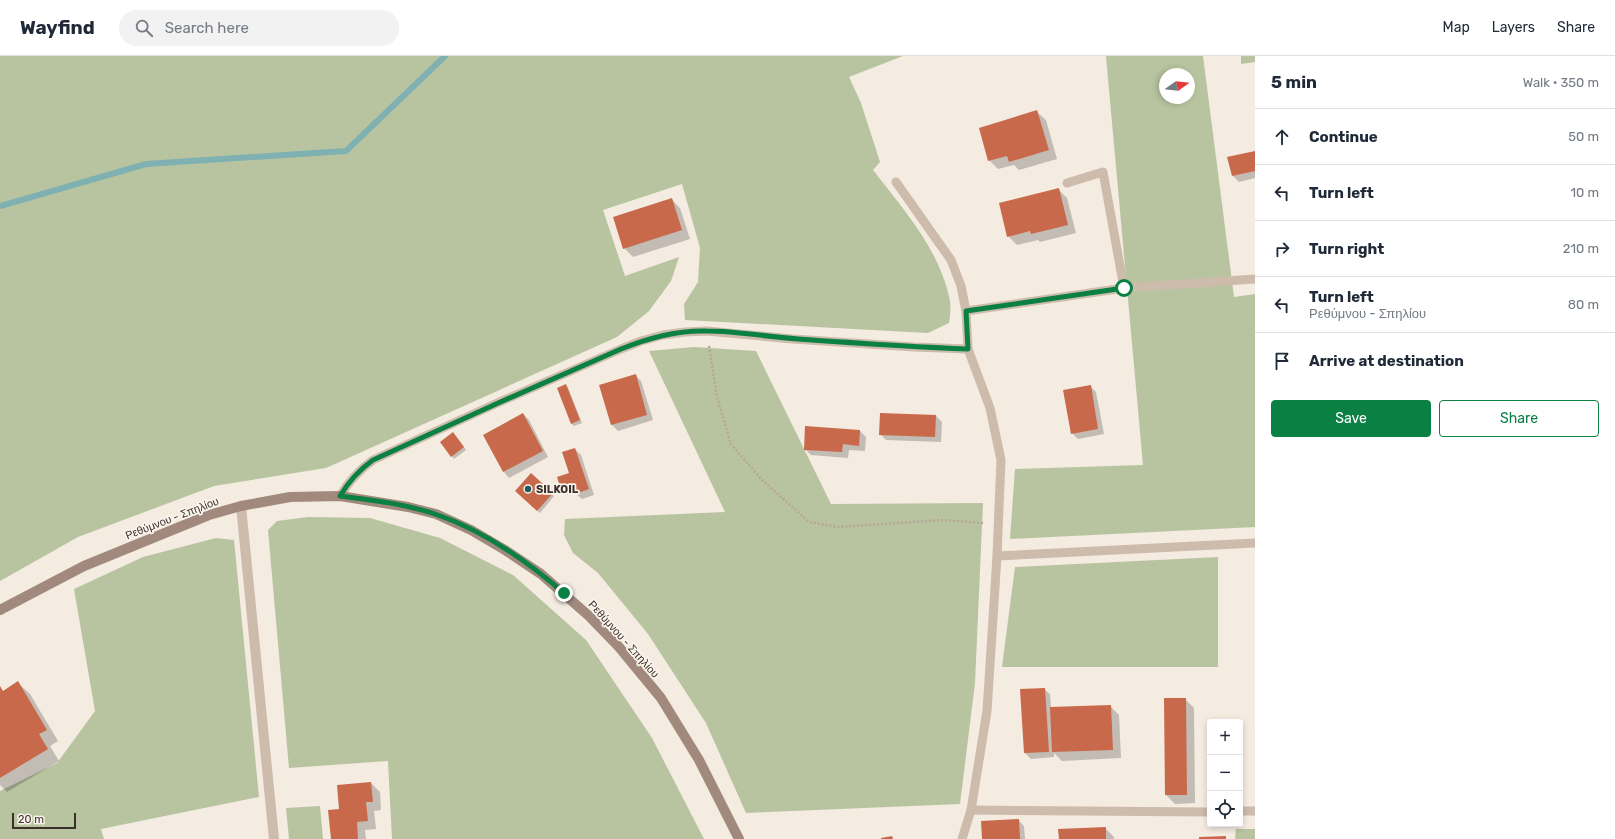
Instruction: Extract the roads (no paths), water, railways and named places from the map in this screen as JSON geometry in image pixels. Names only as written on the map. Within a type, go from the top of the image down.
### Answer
[{"type":"main road","name":"Ρεθύμνου - Σπηλίου","points":[[0,610],[84,566],[209,515],[242,506],[290,497],[340,496],[408,507],[436,514],[471,530],[506,550],[541,574],[589,616],[618,647],[661,698],[699,760],[739,839]]},
{"type":"street","points":[[242,506],[274,839]]},
{"type":"lane","points":[[1067,183],[1103,172],[1124,288]]},
{"type":"lane","points":[[896,182],[951,260],[961,286],[966,311],[968,349],[990,408],[1001,460],[997,556],[987,711],[971,810],[962,839]]},
{"type":"lane","points":[[966,311],[1124,288],[1255,279]]},
{"type":"lane","points":[[340,496],[356,473],[373,460],[496,404],[641,341],[670,334],[707,331],[914,347],[968,349]]},
{"type":"lane","points":[[997,556],[1255,543]]},
{"type":"lane","points":[[971,810],[1207,812]]},
{"type":"lane","points":[[1243,811],[1255,811]]},
{"type":"waterway","points":[[0,206],[146,164],[346,151],[445,56]]},
{"type":"place","name":"SILKOIL","points":[[528,489]]}]
